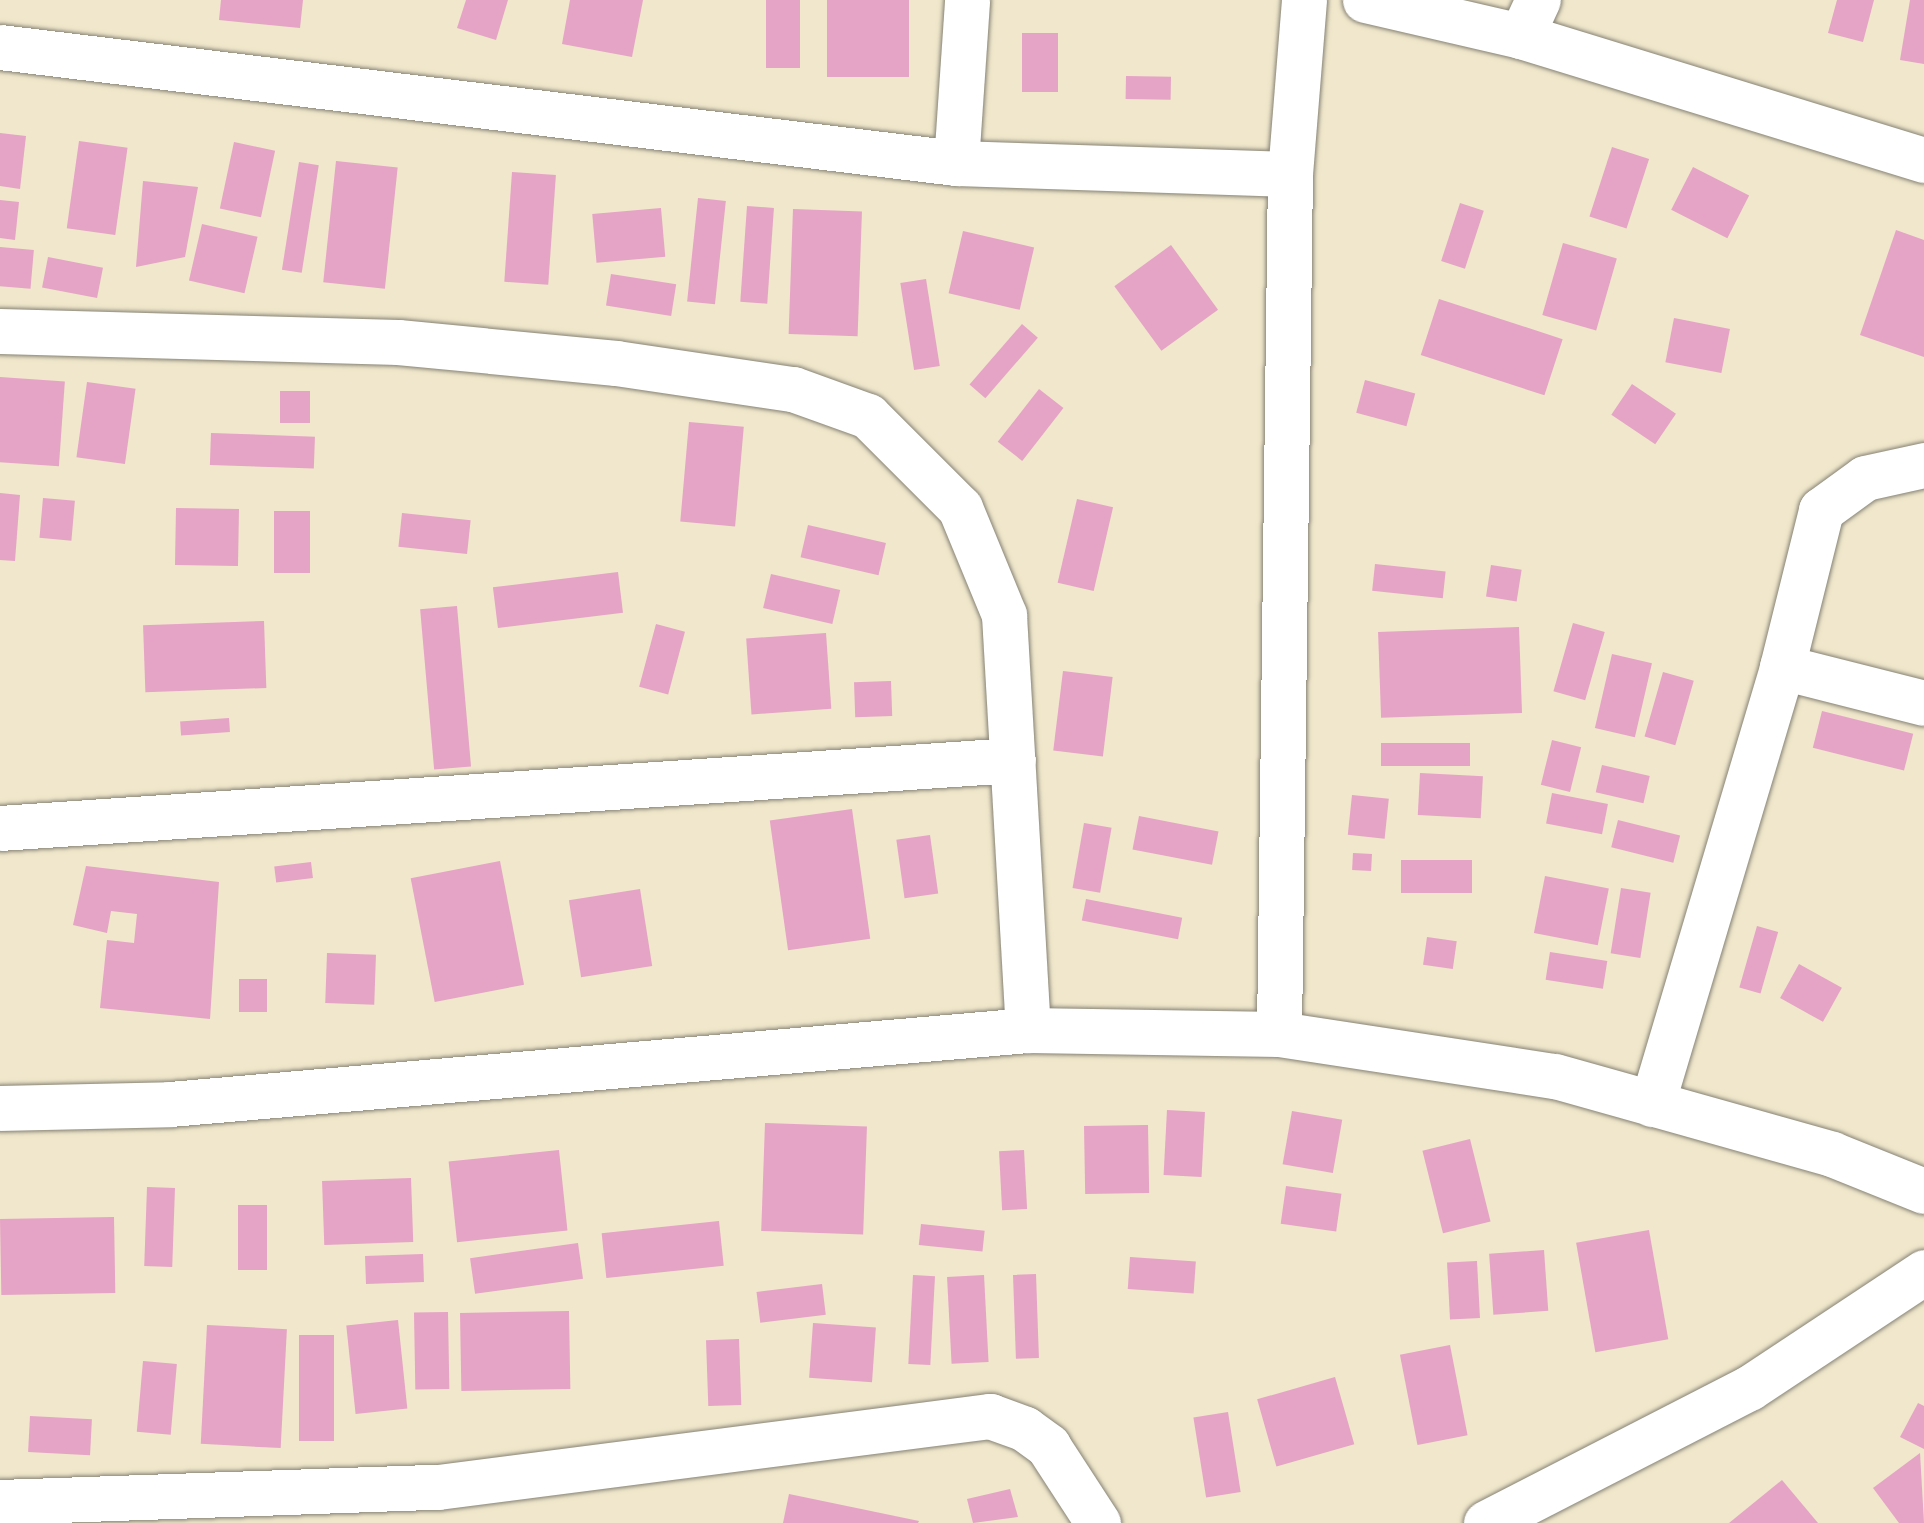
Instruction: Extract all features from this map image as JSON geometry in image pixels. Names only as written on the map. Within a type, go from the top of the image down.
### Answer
[{"type":"street","points":[[956,163],[967,0]]},
{"type":"street","points":[[1279,1034],[1290,174],[1304,0]]},
{"type":"street","points":[[1365,0],[1530,18],[1924,160]]},
{"type":"street","points":[[0,47],[956,163],[1290,174]]},
{"type":"street","points":[[0,331],[398,342],[596,361],[793,389],[868,416],[960,508],[982,552],[1004,615],[1028,1030]]},
{"type":"street","points":[[1652,1104],[1782,666],[1820,510],[1865,478],[1924,466]]},
{"type":"street","points":[[1782,666],[1924,703]]},
{"type":"street","points":[[0,828],[1013,760]]},
{"type":"street","points":[[0,1108],[170,1104],[1028,1030],[1279,1034],[1453,1056],[1652,1104],[1832,1154],[1924,1191]]},
{"type":"street","points":[[1486,1523],[1749,1388],[1924,1272]]},
{"type":"street","points":[[0,1502],[438,1487],[990,1416],[1025,1429],[1048,1446],[1098,1523]]},
{"type":"building","points":[[221,0],[303,0],[300,28],[219,20]]},
{"type":"building","points":[[466,0],[508,0],[496,40],[457,28]]},
{"type":"building","points":[[570,0],[643,0],[632,57],[562,44]]},
{"type":"building","points":[[766,0],[800,0],[800,68],[766,68]]},
{"type":"building","points":[[827,0],[909,0],[909,77],[827,77]]},
{"type":"building","points":[[1837,0],[1874,0],[1863,42],[1828,33]]},
{"type":"building","points":[[1910,0],[1924,0],[1924,64],[1900,60]]},
{"type":"building","points":[[1022,33],[1058,33],[1058,92],[1022,92]]},
{"type":"building","points":[[1126,76],[1171,77],[1171,100],[1126,99]]},
{"type":"building","points":[[0,133],[26,136],[20,189],[0,186]]},
{"type":"building","points":[[79,141],[128,148],[115,235],[67,228]]},
{"type":"building","points":[[234,142],[275,151],[261,217],[220,209]]},
{"type":"building","points":[[1612,147],[1649,159],[1627,228],[1589,216]]},
{"type":"building","points":[[336,161],[398,167],[385,289],[323,282]]},
{"type":"building","points":[[299,162],[319,165],[302,273],[282,270]]},
{"type":"building","points":[[1693,167],[1749,196],[1727,238],[1671,210]]},
{"type":"building","points":[[512,172],[556,175],[548,285],[504,282]]},
{"type":"building","points":[[143,181],[198,187],[185,257],[136,267]]},
{"type":"building","points":[[698,198],[726,201],[715,304],[687,301]]},
{"type":"building","points":[[0,200],[19,202],[15,240],[0,238]]},
{"type":"building","points":[[1460,203],[1484,211],[1465,269],[1441,261]]},
{"type":"building","points":[[747,206],[774,208],[767,304],[740,302]]},
{"type":"building","points":[[661,208],[665,257],[597,263],[592,214]]},
{"type":"building","points":[[793,209],[862,211],[858,336],[789,334]]},
{"type":"building","points":[[202,224],[258,237],[244,293],[189,281]]},
{"type":"building","points":[[1896,230],[1924,240],[1924,357],[1860,335]]},
{"type":"building","points":[[963,231],[1034,247],[1020,310],[949,293]]},
{"type":"building","points":[[1563,243],[1617,258],[1596,331],[1542,315]]},
{"type":"building","points":[[1171,245],[1218,310],[1161,351],[1114,286]]},
{"type":"building","points":[[0,247],[34,250],[30,289],[0,286]]},
{"type":"building","points":[[48,257],[103,268],[97,298],[42,287]]},
{"type":"building","points":[[611,274],[676,284],[671,316],[606,306]]},
{"type":"building","points":[[926,279],[940,366],[914,370],[900,283]]},
{"type":"building","points":[[1439,299],[1563,339],[1544,395],[1421,355]]},
{"type":"building","points":[[1674,318],[1730,329],[1721,373],[1665,362]]},
{"type":"building","points":[[1022,324],[1038,338],[985,398],[970,384]]},
{"type":"building","points":[[0,377],[65,382],[59,466],[0,462]]},
{"type":"building","points":[[1365,380],[1415,393],[1406,426],[1356,413]]},
{"type":"building","points":[[87,382],[136,389],[125,464],[76,457]]},
{"type":"building","points":[[1632,384],[1676,414],[1655,444],[1611,415]]},
{"type":"building","points":[[1039,389],[1063,408],[1022,461],[998,442]]},
{"type":"building","points":[[280,391],[310,391],[310,423],[280,423]]},
{"type":"building","points":[[689,422],[744,427],[735,526],[680,522]]},
{"type":"building","points":[[211,433],[315,437],[314,469],[210,465]]},
{"type":"building","points":[[0,493],[20,495],[15,561],[0,560]]},
{"type":"building","points":[[43,498],[75,501],[71,541],[40,538]]},
{"type":"building","points":[[1077,499],[1113,507],[1094,591],[1058,583]]},
{"type":"building","points":[[176,508],[239,509],[238,566],[175,565]]},
{"type":"building","points":[[274,511],[310,511],[310,573],[274,573]]},
{"type":"building","points":[[402,513],[471,520],[467,554],[398,547]]},
{"type":"building","points":[[808,525],[886,543],[879,575],[801,557]]},
{"type":"building","points":[[1375,564],[1446,571],[1443,598],[1372,591]]},
{"type":"building","points":[[1491,565],[1522,570],[1517,601],[1486,597]]},
{"type":"building","points":[[618,572],[623,613],[498,628],[493,587]]},
{"type":"building","points":[[771,574],[840,590],[832,624],[763,608]]},
{"type":"building","points":[[457,606],[471,766],[434,770],[420,609]]},
{"type":"building","points":[[264,621],[266,688],[145,692],[143,625]]},
{"type":"building","points":[[1573,623],[1605,632],[1585,700],[1553,691]]},
{"type":"building","points":[[656,624],[685,632],[668,695],[639,687]]},
{"type":"building","points":[[1519,627],[1522,713],[1381,718],[1378,632]]},
{"type":"building","points":[[826,633],[831,709],[751,714],[746,639]]},
{"type":"building","points":[[1612,654],[1652,663],[1635,737],[1595,728]]},
{"type":"building","points":[[1063,671],[1113,677],[1103,756],[1053,750]]},
{"type":"building","points":[[1663,672],[1694,681],[1675,745],[1645,736]]},
{"type":"building","points":[[891,681],[892,716],[855,717],[854,682]]},
{"type":"building","points":[[1822,711],[1913,734],[1904,771],[1813,748]]},
{"type":"building","points":[[229,718],[230,732],[181,735],[180,721]]},
{"type":"building","points":[[1552,740],[1581,747],[1570,792],[1541,785]]},
{"type":"building","points":[[1381,743],[1470,743],[1470,766],[1381,766]]},
{"type":"building","points":[[1602,765],[1650,776],[1643,803],[1596,792]]},
{"type":"building","points":[[1420,773],[1483,776],[1481,818],[1418,815]]},
{"type":"building","points":[[1552,793],[1608,804],[1602,834],[1546,823]]},
{"type":"building","points":[[1352,795],[1389,799],[1385,839],[1348,835]]},
{"type":"building","points":[[852,809],[870,939],[788,950],[770,821]]},
{"type":"building","points":[[1139,816],[1219,831],[1212,865],[1133,849]]},
{"type":"building","points":[[1618,820],[1680,835],[1673,863],[1611,847]]},
{"type":"building","points":[[1084,823],[1112,828],[1100,893],[1073,888]]},
{"type":"building","points":[[930,835],[938,893],[905,898],[896,840]]},
{"type":"building","points":[[1353,853],[1372,854],[1371,871],[1352,870]]},
{"type":"building","points":[[1401,860],[1472,860],[1472,893],[1401,893]]},
{"type":"building","points":[[500,861],[524,985],[435,1002],[411,878]]},
{"type":"building","points":[[311,862],[313,878],[276,882],[274,867]]},
{"type":"building","points":[[86,866],[219,882],[210,1019],[100,1008],[107,940],[134,943],[137,914],[111,911],[107,933],[73,925]]},
{"type":"building","points":[[1545,876],[1609,888],[1598,945],[1534,933]]},
{"type":"building","points":[[1621,888],[1651,893],[1640,958],[1611,953]]},
{"type":"building","points":[[640,889],[652,966],[581,977],[569,900]]},
{"type":"building","points":[[1086,899],[1182,918],[1178,939],[1082,921]]},
{"type":"building","points":[[1757,926],[1778,932],[1761,994],[1739,988]]},
{"type":"building","points":[[1427,937],[1457,941],[1453,969],[1423,965]]},
{"type":"building","points":[[1550,952],[1607,961],[1603,989],[1546,980]]},
{"type":"building","points":[[327,953],[376,955],[374,1005],[325,1003]]},
{"type":"building","points":[[1799,964],[1842,988],[1823,1022],[1780,998]]},
{"type":"building","points":[[239,979],[267,979],[267,1012],[239,1012]]},
{"type":"building","points":[[1167,1110],[1205,1112],[1202,1177],[1164,1175]]},
{"type":"building","points":[[1292,1111],[1342,1120],[1333,1173],[1283,1164]]},
{"type":"building","points":[[765,1123],[867,1127],[863,1234],[761,1231]]},
{"type":"building","points":[[1148,1125],[1149,1193],[1085,1194],[1084,1126]]},
{"type":"building","points":[[1470,1139],[1491,1221],[1443,1233],[1422,1151]]},
{"type":"building","points":[[559,1150],[567,1231],[457,1242],[449,1162]]},
{"type":"building","points":[[1024,1150],[1027,1209],[1002,1210],[999,1151]]},
{"type":"building","points":[[411,1178],[413,1242],[324,1245],[322,1181]]},
{"type":"building","points":[[1286,1186],[1341,1194],[1336,1231],[1281,1224]]},
{"type":"building","points":[[147,1187],[175,1188],[172,1267],[144,1266]]},
{"type":"building","points":[[238,1205],[267,1205],[267,1270],[238,1270]]},
{"type":"building","points":[[114,1217],[115,1293],[1,1295],[0,1219]]},
{"type":"building","points":[[719,1221],[724,1266],[606,1278],[602,1233]]},
{"type":"building","points":[[921,1224],[985,1231],[982,1252],[919,1245]]},
{"type":"building","points":[[1649,1230],[1668,1339],[1595,1352],[1576,1243]]},
{"type":"building","points":[[578,1243],[583,1279],[475,1294],[470,1258]]},
{"type":"building","points":[[1544,1250],[1548,1311],[1493,1315],[1489,1254]]},
{"type":"building","points":[[423,1254],[424,1282],[366,1284],[365,1256]]},
{"type":"building","points":[[1130,1257],[1196,1262],[1194,1294],[1128,1289]]},
{"type":"building","points":[[1477,1261],[1480,1318],[1450,1319],[1447,1263]]},
{"type":"building","points":[[1036,1274],[1039,1358],[1016,1359],[1013,1275]]},
{"type":"building","points":[[913,1275],[935,1276],[930,1365],[908,1364]]},
{"type":"building","points":[[984,1275],[989,1362],[952,1364],[947,1277]]},
{"type":"building","points":[[822,1284],[826,1315],[760,1323],[756,1292]]},
{"type":"building","points":[[569,1311],[570,1389],[461,1391],[460,1313]]},
{"type":"building","points":[[448,1312],[449,1389],[415,1390],[414,1313]]},
{"type":"building","points":[[398,1320],[407,1409],[356,1414],[346,1325]]},
{"type":"building","points":[[813,1323],[876,1327],[872,1382],[809,1378]]},
{"type":"building","points":[[207,1325],[287,1329],[281,1448],[201,1444]]},
{"type":"building","points":[[299,1335],[334,1335],[334,1441],[299,1441]]},
{"type":"building","points":[[739,1339],[741,1405],[708,1406],[706,1340]]},
{"type":"building","points":[[1450,1345],[1468,1435],[1417,1445],[1400,1355]]},
{"type":"building","points":[[143,1361],[177,1364],[171,1435],[137,1432]]},
{"type":"building","points":[[1335,1377],[1354,1444],[1276,1467],[1257,1399]]},
{"type":"building","points":[[1918,1403],[1924,1406],[1924,1449],[1900,1437]]},
{"type":"building","points":[[1228,1412],[1241,1492],[1206,1497],[1193,1417]]},
{"type":"building","points":[[30,1416],[92,1419],[90,1455],[28,1452]]},
{"type":"building","points":[[1920,1453],[1924,1523],[1899,1523],[1873,1488]]},
{"type":"building","points":[[1782,1480],[1818,1523],[1729,1523]]},
{"type":"building","points":[[1010,1489],[1018,1517],[973,1523],[967,1499]]},
{"type":"building","points":[[789,1494],[919,1521],[783,1523]]}]
